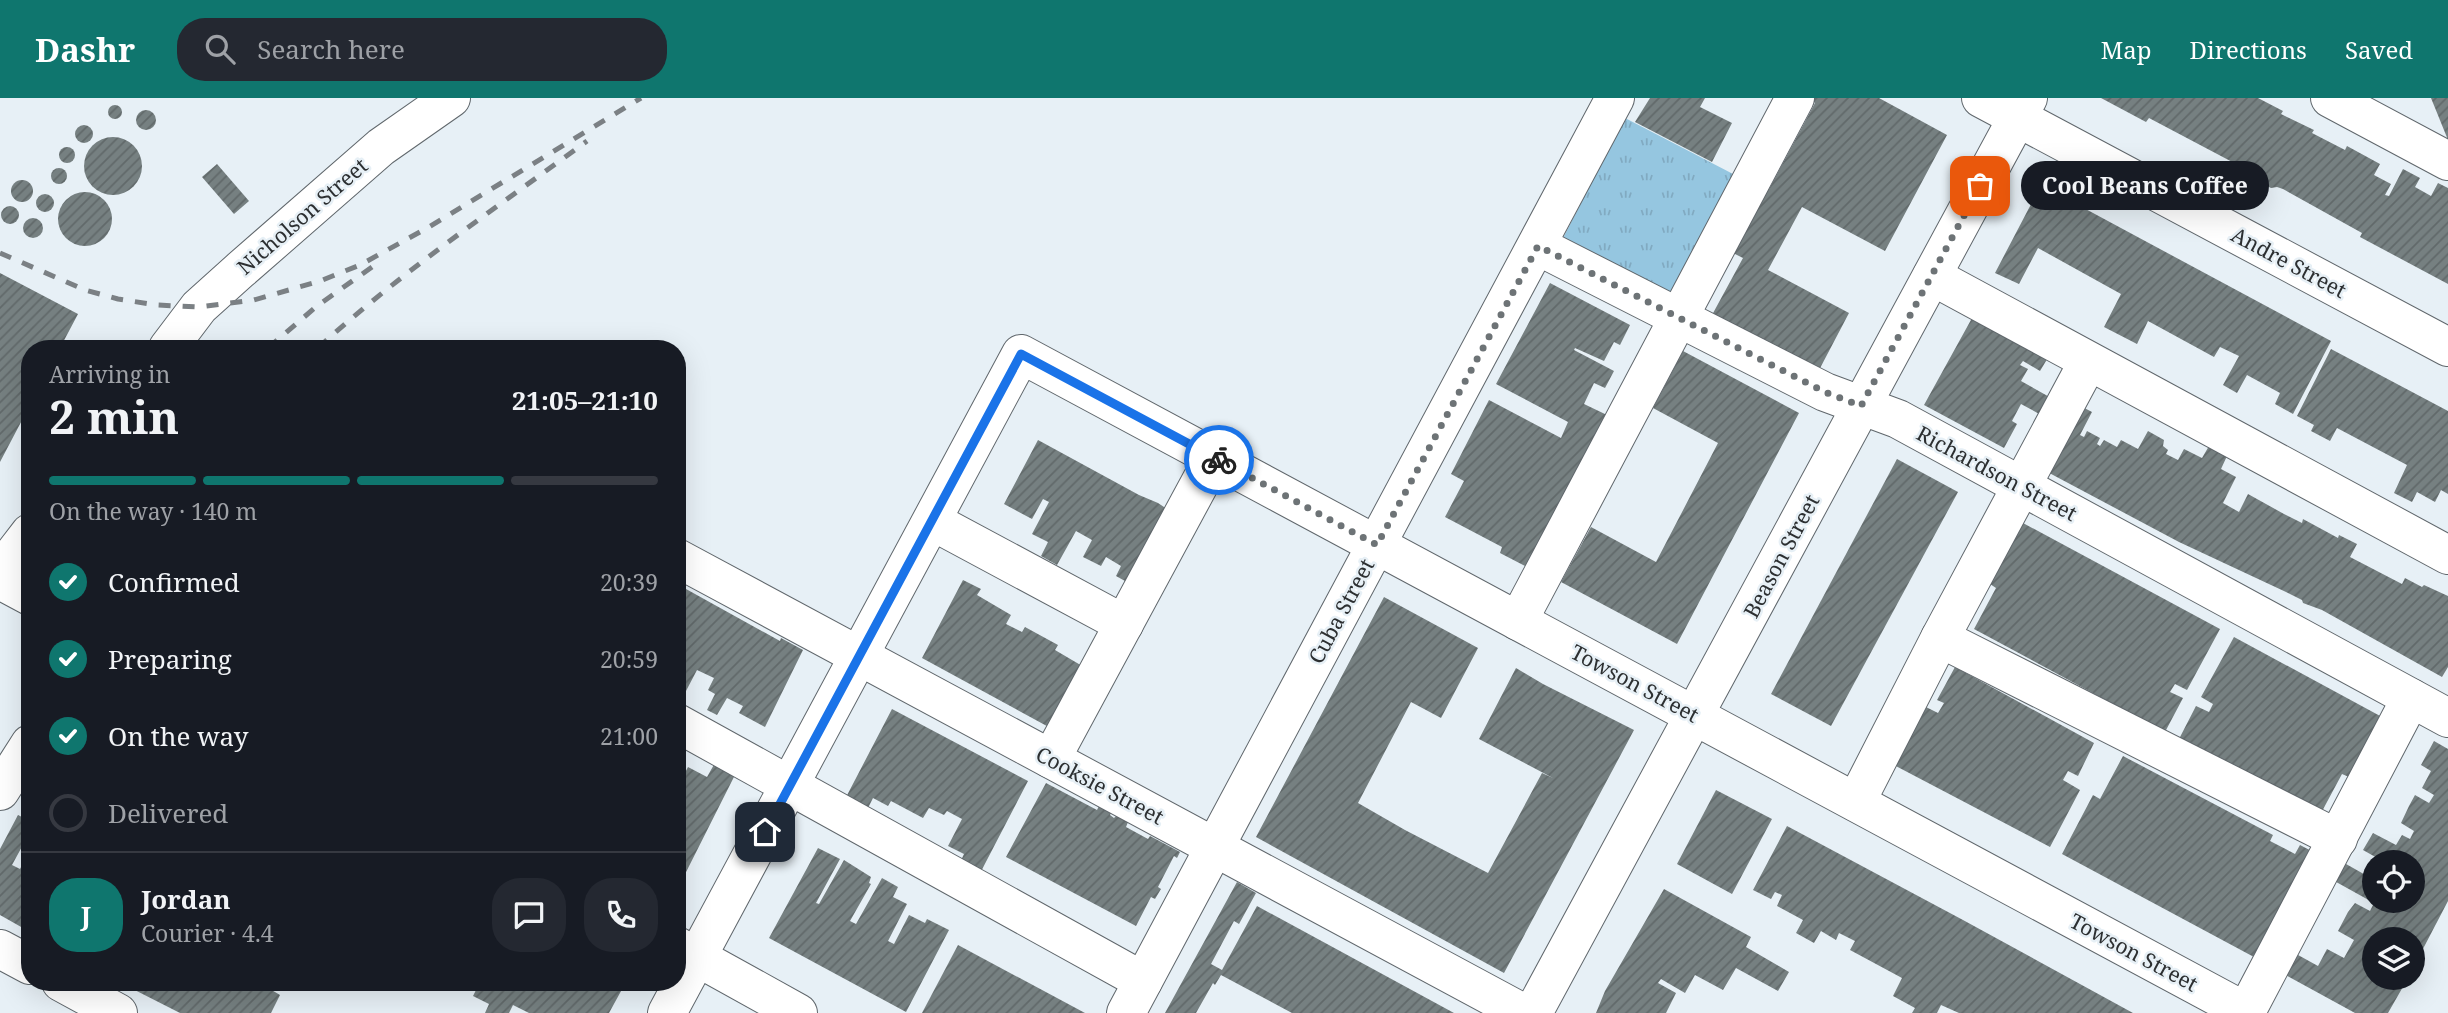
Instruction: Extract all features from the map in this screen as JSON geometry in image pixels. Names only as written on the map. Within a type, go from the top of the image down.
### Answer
[{"type":"street","name":"Nicholson Street","points":[[174,340],[199,307],[239,271],[381,148],[451,98]]},
{"type":"street","name":"Cuba Street","points":[[1134,997],[1615,98]]},
{"type":"street","points":[[1518,621],[1795,98]]},
{"type":"street","name":"Andre Street","points":[[1981,98],[2023,108],[2448,347]]},
{"type":"street","points":[[2330,98],[2448,161]]},
{"type":"street","name":"Beason Street","points":[[1533,1013],[2023,108]]},
{"type":"street","name":"Richardson Street","points":[[1538,246],[1825,392],[1898,419],[2448,718]]},
{"type":"street","points":[[1931,276],[2448,555]]},
{"type":"street","name":"Towson Street","points":[[932,521],[1021,354],[2247,1013]]},
{"type":"street","points":[[1856,802],[1940,638],[2088,362]]},
{"type":"street","points":[[1051,759],[1214,457]]},
{"type":"street","points":[[798,1013],[687,952],[790,786],[932,521],[1124,624]]},
{"type":"street","points":[[0,572],[21,545]]},
{"type":"street","name":"Cooksie Street","points":[[686,563],[1523,1013]]},
{"type":"street","points":[[0,580],[21,591]]},
{"type":"street","points":[[1940,638],[2338,839]]},
{"type":"street","points":[[2247,1013],[2411,698]]},
{"type":"street","points":[[686,728],[790,786],[1134,997]]},
{"type":"street","points":[[0,791],[21,758]]},
{"type":"street","points":[[0,949],[21,960]]},
{"type":"street","points":[[78,991],[118,1013]]},
{"type":"street","points":[[667,1013],[674,991]]},
{"type":"green space","points":[[1625,118],[1735,175],[1677,296],[1563,238]]},
{"type":"building","points":[[1650,98],[1705,98],[1700,107],[1732,123],[1712,162],[1635,122]]},
{"type":"building","points":[[1814,98],[1879,98],[1947,135],[1885,251],[1802,207],[1768,270],[1849,313],[1818,372],[1712,315],[1743,258],[1729,251],[1763,186],[1769,189],[1815,103]]},
{"type":"building","points":[[2101,98],[2258,98],[2283,111],[2281,114],[2314,130],[2312,133],[2345,150],[2347,146],[2380,164],[2374,175],[2391,184],[2385,195],[2389,196],[2403,169],[2420,178],[2415,187],[2431,196],[2438,183],[2448,188],[2448,284],[2360,237],[2362,233],[2283,189],[2271,188],[2257,181],[2255,174],[2149,118],[2146,122]]},
{"type":"building","points":[[2431,98],[2448,98],[2448,140]]},
{"type":"building","points":[[112,105],[118,105],[122,112],[118,119],[112,119],[108,115],[108,109]]},
{"type":"building","points":[[146,110],[153,113],[156,120],[153,127],[146,130],[139,127],[136,120],[139,113]]},
{"type":"building","points":[[84,125],[90,128],[93,134],[90,140],[84,143],[78,140],[75,134],[78,128]]},
{"type":"building","points":[[113,137],[129,142],[137,150],[142,166],[137,182],[129,190],[113,195],[97,190],[89,182],[84,166],[89,150],[97,142]]},
{"type":"building","points":[[67,147],[73,149],[73,161],[67,163],[61,161],[59,155],[61,149]]},
{"type":"building","points":[[217,164],[249,201],[234,214],[202,177]]},
{"type":"building","points":[[56,168],[62,168],[67,176],[65,182],[56,184],[51,179],[51,173]]},
{"type":"building","points":[[22,180],[32,187],[33,191],[26,201],[22,202],[12,195],[11,191],[18,181]]},
{"type":"building","points":[[2041,185],[2331,341],[2293,414],[2275,404],[2280,393],[2247,375],[2237,393],[2223,385],[2239,356],[2220,347],[2214,357],[2148,321],[2137,344],[2104,327],[2121,294],[2038,248],[2019,284],[1995,273]]},
{"type":"building","points":[[85,192],[104,200],[112,219],[104,238],[85,246],[66,238],[58,219],[66,200]]},
{"type":"building","points":[[41,194],[49,194],[54,203],[52,210],[41,212],[36,207],[36,199]]},
{"type":"building","points":[[6,206],[14,206],[19,215],[17,222],[6,224],[1,219],[1,211]]},
{"type":"building","points":[[33,218],[40,221],[43,228],[40,235],[33,238],[26,235],[23,228],[26,221]]},
{"type":"building","points":[[0,273],[78,314],[64,340],[21,340],[21,422],[0,462]]},
{"type":"building","points":[[1550,283],[1630,325],[1620,345],[1614,342],[1604,361],[1575,348],[1574,350],[1614,371],[1605,388],[1594,383],[1584,404],[1607,415],[1527,567],[1500,553],[1502,547],[1445,517],[1464,481],[1451,474],[1489,400],[1561,438],[1568,422],[1496,384]]},
{"type":"building","points":[[1977,309],[2052,351],[2040,371],[2023,361],[2020,365],[2028,369],[2021,381],[2053,399],[2043,416],[2021,404],[2012,421],[2017,424],[2004,448],[1924,405]]},
{"type":"building","points":[[2331,349],[2448,411],[2448,494],[2441,490],[2435,502],[2417,492],[2412,502],[2394,493],[2407,465],[2337,428],[2330,441],[2311,431],[2314,425],[2297,416]]},
{"type":"building","points":[[1683,351],[1799,413],[1677,644],[1561,582],[1591,527],[1656,562],[1718,443],[1653,408]]},
{"type":"building","points":[[2073,402],[2092,412],[2080,435],[2084,437],[2087,431],[2100,438],[2097,444],[2100,446],[2104,440],[2117,447],[2121,440],[2138,449],[2148,431],[2164,440],[2163,446],[2168,450],[2166,454],[2178,460],[2184,449],[2202,458],[2209,446],[2227,456],[2221,469],[2236,477],[2223,503],[2239,512],[2248,494],[2302,523],[2303,519],[2338,538],[2339,535],[2357,544],[2350,557],[2402,584],[2405,578],[2448,596],[2448,667],[2442,677],[2322,610],[2179,542],[2038,467]]},
{"type":"building","points":[[1038,440],[1173,513],[1134,586],[1116,576],[1121,566],[1106,557],[1101,566],[1083,557],[1092,540],[1076,531],[1057,565],[1041,556],[1048,542],[1032,534],[1049,502],[1043,499],[1032,519],[1004,504]]},
{"type":"building","points":[[1897,459],[1958,492],[1831,726],[1771,694]]},
{"type":"building","points":[[2023,523],[2220,629],[2187,690],[2175,684],[2170,692],[2183,698],[2165,732],[1974,629],[1996,588],[1990,584]]},
{"type":"building","points":[[963,580],[981,589],[977,595],[1011,615],[1006,624],[1022,632],[1025,627],[1058,645],[1055,650],[1089,670],[1056,731],[922,658]]},
{"type":"building","points":[[686,589],[780,641],[781,638],[803,650],[765,727],[739,713],[743,706],[727,698],[717,715],[707,710],[715,694],[708,690],[714,678],[697,670],[686,691]]},
{"type":"building","points":[[1384,597],[1478,648],[1441,718],[1411,702],[1358,803],[1405,830],[1488,873],[1542,773],[1553,778],[1479,739],[1516,668],[1634,730],[1504,973],[1256,837]]},
{"type":"building","points":[[2234,637],[2382,717],[2349,777],[2342,774],[2320,815],[2179,739],[2196,706],[2209,712],[2213,704],[2201,697]]},
{"type":"building","points":[[1955,667],[2094,743],[2078,776],[2068,771],[2063,780],[2080,790],[2050,847],[1892,764],[1924,706],[1938,713],[1944,703],[1937,700]]},
{"type":"building","points":[[892,709],[1028,781],[976,881],[956,871],[964,854],[948,846],[962,819],[947,811],[944,815],[929,808],[923,818],[891,801],[888,806],[873,798],[865,814],[843,803]]},
{"type":"building","points":[[2434,741],[2448,749],[2448,901],[2425,945],[2425,927],[2362,927],[2362,990],[2401,990],[2388,1013],[2355,1013],[2278,971],[2289,950],[2318,966],[2327,949],[2344,958],[2354,940],[2338,931],[2355,903],[2362,907],[2362,913],[2425,913],[2425,850],[2363,850],[2373,833],[2396,845],[2402,835],[2410,839],[2414,831],[2401,823],[2415,795],[2429,803],[2434,795],[2422,788],[2431,771],[2421,765]]},
{"type":"building","points":[[720,754],[740,765],[686,872],[686,771],[688,767],[707,777]]},
{"type":"building","points":[[2123,756],[2273,835],[2270,841],[2295,854],[2300,845],[2323,857],[2267,964],[2062,854],[2093,795],[2100,799]]},
{"type":"building","points":[[1046,783],[1097,810],[1099,806],[1114,818],[1116,816],[1128,822],[1126,827],[1180,852],[1177,858],[1174,856],[1158,887],[1161,889],[1155,899],[1151,897],[1136,926],[1006,857]]},
{"type":"building","points":[[1716,790],[1772,819],[1732,894],[1677,864]]},
{"type":"building","points":[[18,815],[21,816],[21,848],[12,865],[21,867],[21,927],[0,915],[0,849]]},
{"type":"building","points":[[1787,826],[2133,1013],[1959,1013],[1941,1005],[1937,1013],[1912,1013],[1915,1008],[1893,996],[1902,978],[1850,950],[1855,941],[1839,933],[1836,940],[1821,931],[1814,943],[1796,933],[1803,920],[1777,906],[1782,895],[1775,892],[1771,899],[1753,890]]},
{"type":"building","points":[[818,848],[840,859],[816,903],[819,904],[844,860],[871,877],[871,884],[850,921],[856,924],[882,878],[898,887],[893,897],[907,904],[888,941],[894,944],[909,915],[925,923],[927,919],[949,930],[906,1012],[769,938]]},
{"type":"building","points":[[2339,860],[2362,873],[2362,896],[2329,878]]},
{"type":"building","points":[[1237,882],[1256,893],[1239,924],[1234,921],[1211,964],[1222,970],[1257,906],[1454,1013],[1292,1013],[1221,975],[1215,985],[1213,983],[1196,1013],[1165,1013]]},
{"type":"building","points":[[1664,889],[1751,937],[1746,947],[1789,972],[1778,991],[1736,968],[1723,990],[1695,975],[1685,993],[1661,979],[1658,983],[1676,993],[1666,1013],[1596,1013],[1605,991]]},
{"type":"building","points":[[958,945],[1085,1013],[922,1013]]},
{"type":"building","points":[[137,991],[273,991],[280,995],[271,1013],[180,1013]]},
{"type":"building","points":[[476,991],[621,991],[609,1013],[529,1013],[513,1005],[509,1013],[485,1013],[489,1004],[473,996]]},
{"type":"railway","points":[[0,253],[85,290],[118,299],[157,305],[199,307],[254,300],[320,281],[360,265],[429,227],[641,98]]},
{"type":"railway","points":[[327,340],[382,293],[587,141]]},
{"type":"railway","points":[[277,340],[317,306],[372,267]]},
{"type":"way so far","points":[[1219,460],[1377,545],[1538,246],[1825,392],[1861,406],[1980,186]]},
{"type":"place","name":"Cool Beans Coffee","points":[[1980,186]]},
{"type":"route","points":[[765,832],[1021,354],[1219,460]]}]
